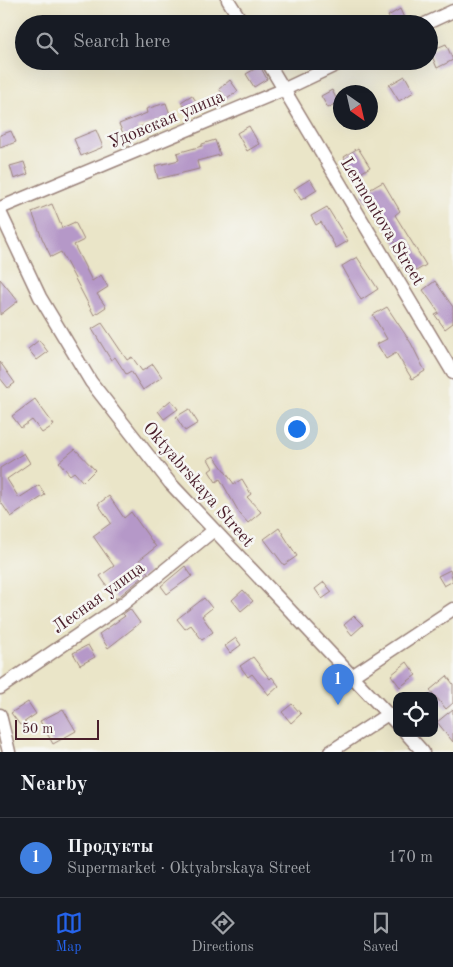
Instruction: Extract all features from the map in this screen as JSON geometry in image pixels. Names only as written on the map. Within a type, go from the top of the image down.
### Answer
[{"type":"street","points":[[228,0],[237,15]]},
{"type":"street","points":[[438,18],[453,11]]},
{"type":"street","name":"Lermontova Street","points":[[272,70],[453,373]]},
{"type":"street","name":"Удовская улица","points":[[0,208],[284,89],[325,70]]},
{"type":"street","name":"Oktyabrskaya Street","points":[[0,212],[40,297],[91,382],[170,483],[393,720]]},
{"type":"street","name":"Лесная улица","points":[[0,688],[123,604],[214,530]]},
{"type":"street","points":[[352,676],[453,609]]},
{"type":"street","points":[[330,752],[388,714]]},
{"type":"street","points":[[0,715],[9,752]]},
{"type":"street","points":[[410,737],[423,752]]},
{"type":"building","points":[[400,9],[403,15],[390,15]]},
{"type":"building","points":[[446,44],[453,60],[438,68],[438,48]]},
{"type":"building","points":[[253,70],[262,70],[267,79],[254,87],[246,74]]},
{"type":"building","points":[[405,76],[414,92],[399,101],[389,85]]},
{"type":"building","points":[[230,80],[238,91],[227,99],[219,89]]},
{"type":"building","points":[[332,90],[333,105],[328,108],[321,96]]},
{"type":"building","points":[[192,95],[199,106],[188,113],[181,102]]},
{"type":"building","points":[[166,103],[171,117],[137,128],[139,133],[125,138],[119,124],[147,113],[146,109]]},
{"type":"building","points":[[249,126],[259,144],[247,151],[237,133]]},
{"type":"building","points":[[96,130],[103,147],[81,156],[74,139]]},
{"type":"building","points":[[11,131],[16,142],[0,148],[0,135]]},
{"type":"building","points":[[215,140],[220,155],[197,161],[199,169],[158,179],[155,166],[179,160],[177,153]]},
{"type":"building","points":[[358,148],[370,167],[356,176],[344,157]]},
{"type":"building","points":[[24,162],[28,174],[14,179],[10,166]]},
{"type":"building","points":[[310,179],[317,190],[301,200],[294,189]]},
{"type":"building","points":[[383,182],[400,211],[395,215],[426,265],[413,273],[370,200],[366,202],[362,194]]},
{"type":"building","points":[[52,204],[62,228],[75,222],[84,240],[74,245],[92,281],[101,275],[108,287],[97,294],[106,307],[94,315],[61,252],[51,257],[32,212]]},
{"type":"building","points":[[327,207],[348,241],[336,248],[321,222],[316,225],[311,216]]},
{"type":"building","points":[[357,257],[378,289],[361,300],[342,266]]},
{"type":"building","points":[[0,279],[18,301],[0,315]]},
{"type":"building","points":[[435,281],[453,307],[453,323],[445,329],[435,315],[439,313],[423,290]]},
{"type":"building","points":[[387,307],[411,343],[425,371],[412,379],[396,353],[386,359],[377,344],[387,339],[373,315]]},
{"type":"building","points":[[102,323],[127,360],[132,357],[142,371],[153,364],[162,377],[143,390],[131,371],[126,374],[115,357],[111,360],[92,329]]},
{"type":"building","points":[[39,340],[48,352],[37,360],[28,349]]},
{"type":"building","points":[[0,362],[15,383],[8,388],[0,378]]},
{"type":"building","points":[[35,399],[54,425],[42,433],[32,420],[21,428],[12,416]]},
{"type":"building","points":[[171,400],[178,409],[164,419],[158,411]]},
{"type":"building","points":[[189,409],[198,423],[185,431],[176,417]]},
{"type":"building","points":[[75,449],[95,470],[83,482],[74,472],[70,475],[59,462]]},
{"type":"building","points":[[24,453],[30,463],[7,479],[19,498],[39,485],[45,495],[11,517],[0,501],[0,468]]},
{"type":"building","points":[[214,456],[234,484],[242,479],[251,494],[247,497],[261,512],[248,523],[240,514],[220,479],[216,482],[209,471],[213,468],[208,459]]},
{"type":"building","points":[[109,496],[124,518],[131,512],[156,547],[139,560],[148,573],[116,599],[100,576],[114,566],[93,536],[111,523],[98,504]]},
{"type":"building","points":[[279,528],[297,556],[284,565],[264,539]]},
{"type":"building","points":[[185,566],[192,576],[167,594],[161,586]]},
{"type":"building","points":[[450,570],[453,581],[444,586],[438,576]]},
{"type":"building","points":[[324,582],[332,592],[322,599],[315,589]]},
{"type":"building","points":[[243,590],[253,601],[241,611],[232,600]]},
{"type":"building","points":[[204,598],[212,608],[202,616],[213,632],[202,640],[191,625],[185,629],[177,619]]},
{"type":"building","points":[[130,609],[140,623],[108,648],[99,634],[125,616],[123,614]]},
{"type":"building","points":[[354,616],[363,625],[352,635],[344,625]]},
{"type":"building","points":[[236,638],[241,645],[230,653],[225,646]]},
{"type":"building","points":[[88,645],[95,657],[80,665],[73,653]]},
{"type":"building","points":[[253,657],[270,679],[272,677],[279,686],[269,695],[252,674],[248,677],[240,666]]},
{"type":"building","points":[[407,662],[416,675],[400,687],[391,675]]},
{"type":"building","points":[[447,676],[453,684],[453,703],[446,709],[438,700],[438,692],[432,692],[430,690]]},
{"type":"building","points":[[28,702],[36,714],[20,725],[11,713]]},
{"type":"building","points":[[292,704],[301,714],[291,723],[282,712]]},
{"type":"building","points":[[63,709],[76,731],[53,744],[40,721]]},
{"type":"building","points":[[453,709],[453,742],[438,723]]},
{"type":"place","name":"Продукты","points":[[338,705]]}]
